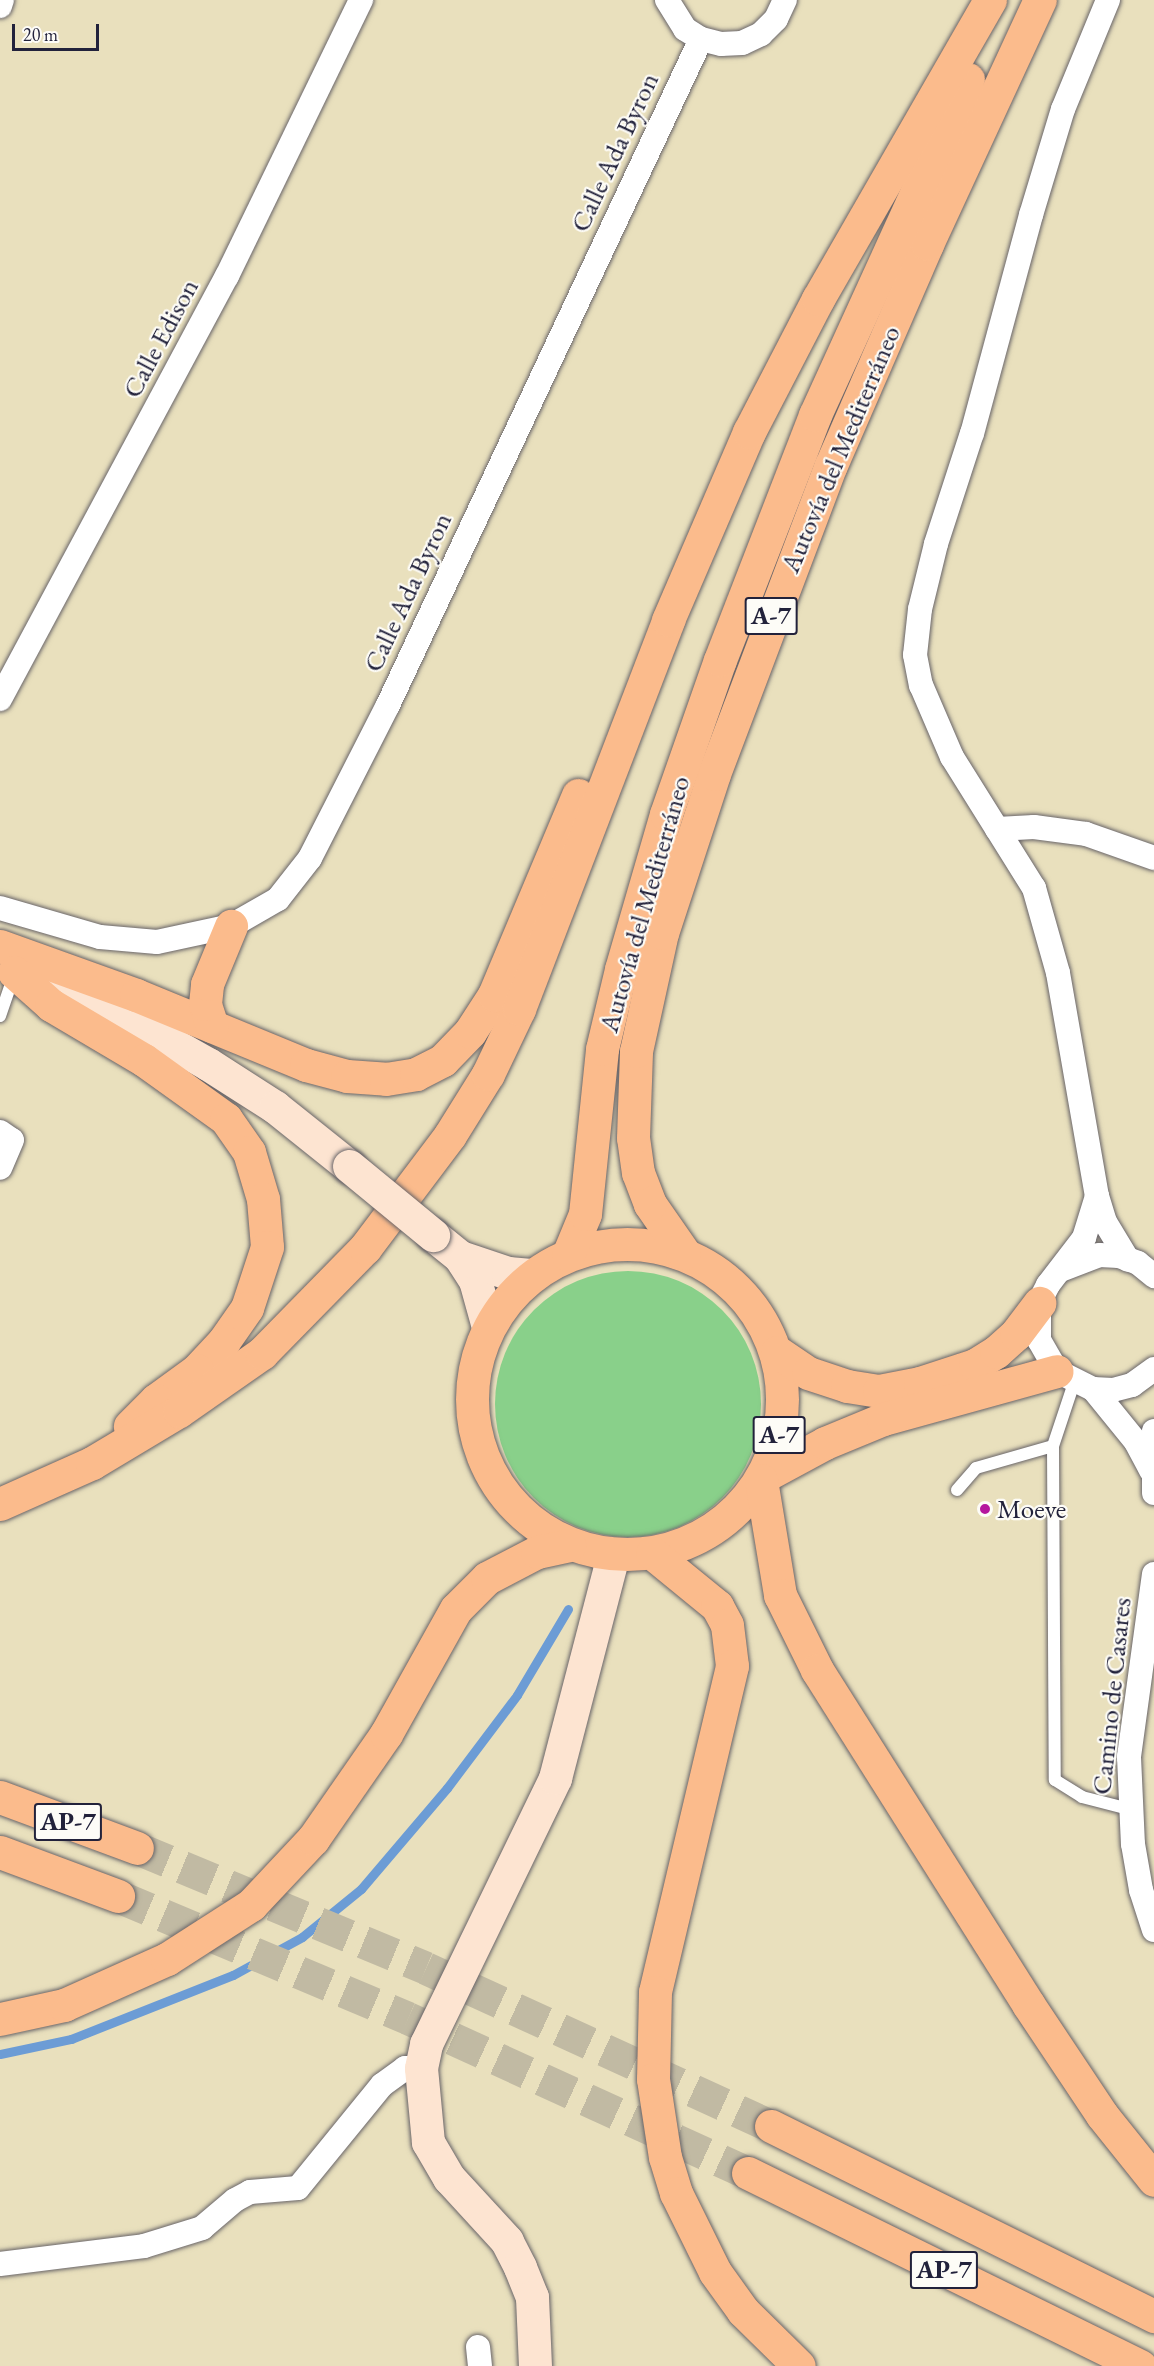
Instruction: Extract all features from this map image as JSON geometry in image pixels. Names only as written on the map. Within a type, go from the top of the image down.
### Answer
[{"type":"highway","points":[[0,1504],[92,1463],[179,1411],[262,1353],[365,1248],[450,1135],[488,1074],[519,1009],[668,620],[749,432],[818,299],[990,0]]},
{"type":"highway","name":"Autovía del Mediterráneo","points":[[568,1255],[585,1214],[602,1049],[621,969],[666,814],[720,660],[815,415],[1002,0]]},
{"type":"highway","name":"Autovía del Mediterráneo","points":[[684,1253],[650,1204],[638,1173],[633,1138],[636,1051],[662,933],[714,774],[831,465],[927,244],[1041,0]]},
{"type":"highway","points":[[5,961],[212,1026],[306,1065],[347,1076],[386,1079],[416,1074],[443,1060],[470,1032],[494,995],[594,756],[668,620]]},
{"type":"highway","points":[[212,1026],[205,1004],[207,984],[231,926]]},
{"type":"highway","points":[[5,961],[51,1005],[144,1060],[226,1119],[249,1152],[263,1199],[267,1248],[247,1308],[224,1341],[197,1370],[156,1400],[92,1463]]},
{"type":"highway","name":"A-7","points":[[607,1245],[647,1245],[684,1253],[729,1282],[748,1302],[777,1352],[783,1398],[778,1438],[762,1478],[740,1507],[714,1528],[684,1544],[652,1553],[614,1555],[569,1545],[517,1510],[488,1471],[472,1413],[472,1374],[488,1327],[514,1290],[531,1275],[568,1255],[607,1245]]},
{"type":"highway","points":[[777,1352],[808,1373],[847,1386],[879,1391],[920,1383],[975,1365],[996,1352],[1016,1334],[1039,1304]]},
{"type":"highway","points":[[1074,1381],[883,1419],[825,1443],[762,1478],[780,1595],[817,1670],[1034,2013],[1102,2115],[1154,2180]]},
{"type":"highway","points":[[0,2019],[64,2005],[167,1959],[250,1905],[313,1839],[373,1753],[456,1609],[487,1578],[537,1552],[569,1545]]},
{"type":"highway","points":[[652,1553],[717,1606],[727,1625],[732,1666],[655,1992],[653,2079],[665,2157],[676,2193],[715,2272],[743,2311],[799,2366]]},
{"type":"highway","name":"AP-7","points":[[0,1797],[137,1848]]},
{"type":"highway","name":"AP-7","points":[[0,1852],[118,1896]]},
{"type":"highway","name":"AP-7","points":[[771,2126],[1154,2316]]},
{"type":"highway","name":"AP-7","points":[[748,2173],[1140,2366]]},
{"type":"street","points":[[0,6],[2,0]]},
{"type":"street","name":"Calle Edison","points":[[0,699],[227,276],[361,0]]},
{"type":"street","points":[[667,0],[685,29],[701,39],[721,44],[742,43],[761,34],[776,19],[785,0]]},
{"type":"street","points":[[1108,0],[1063,109],[920,609],[915,655],[921,685],[952,757],[1034,888],[1058,973],[1097,1196],[1105,1222],[1128,1260]]},
{"type":"street","name":"Calle Ada Byron","points":[[0,908],[100,937],[157,942],[231,926],[278,899],[310,858],[388,705],[701,39]]},
{"type":"street","points":[[997,829],[1034,827],[1086,834],[1154,858]]},
{"type":"street","points":[[5,961],[162,1038],[275,1107],[460,1257],[475,1280],[488,1327]]},
{"type":"street","points":[[0,1131],[12,1140],[0,1168]]},
{"type":"street","points":[[1097,1196],[1084,1238],[1048,1285],[1039,1304],[1039,1340],[1074,1381],[1136,1442],[1153,1481]]},
{"type":"street","points":[[1061,1270],[1079,1260],[1099,1255],[1128,1260],[1154,1276]]},
{"type":"street","points":[[460,1257],[508,1273],[531,1275]]},
{"type":"street","points":[[1074,1381],[1113,1390],[1132,1385],[1154,1369]]},
{"type":"street","points":[[1153,1481],[1154,1431]]},
{"type":"street","points":[[535,2366],[532,2297],[507,2241],[449,2178],[428,2142],[421,2068],[426,2044],[555,1778],[614,1555]]},
{"type":"street","name":"Camino de Casares","points":[[1154,1574],[1129,1757],[1130,1809],[1141,1890],[1154,1930]]},
{"type":"street","points":[[0,2264],[144,2246],[202,2228],[235,2200],[250,2192],[298,2188],[382,2085],[405,2068],[421,2068]]},
{"type":"lane","points":[[0,1017],[5,961]]},
{"type":"lane","points":[[1074,1381],[1053,1446],[1055,1780],[1082,1797],[1130,1809]]},
{"type":"lane","points":[[957,1490],[976,1468],[1053,1446]]},
{"type":"green space","points":[[628,1271],[654,1274],[679,1281],[702,1294],[722,1310],[738,1330],[751,1353],[758,1378],[761,1404],[758,1430],[751,1455],[738,1478],[722,1498],[702,1514],[679,1527],[654,1534],[628,1537],[602,1534],[577,1527],[554,1514],[534,1498],[518,1478],[505,1455],[498,1430],[495,1404],[498,1378],[505,1353],[518,1330],[534,1310],[554,1294],[577,1281],[602,1274]]},
{"type":"waterway","points":[[0,2054],[71,2039],[233,1975],[302,1937],[361,1889],[447,1788],[517,1695],[568,1609]]},
{"type":"tunnel","points":[[137,1848],[426,1968],[771,2126]]},
{"type":"tunnel","points":[[118,1896],[408,2018],[748,2173]]},
{"type":"place","name":"Moeve","points":[[985,1509]]}]
